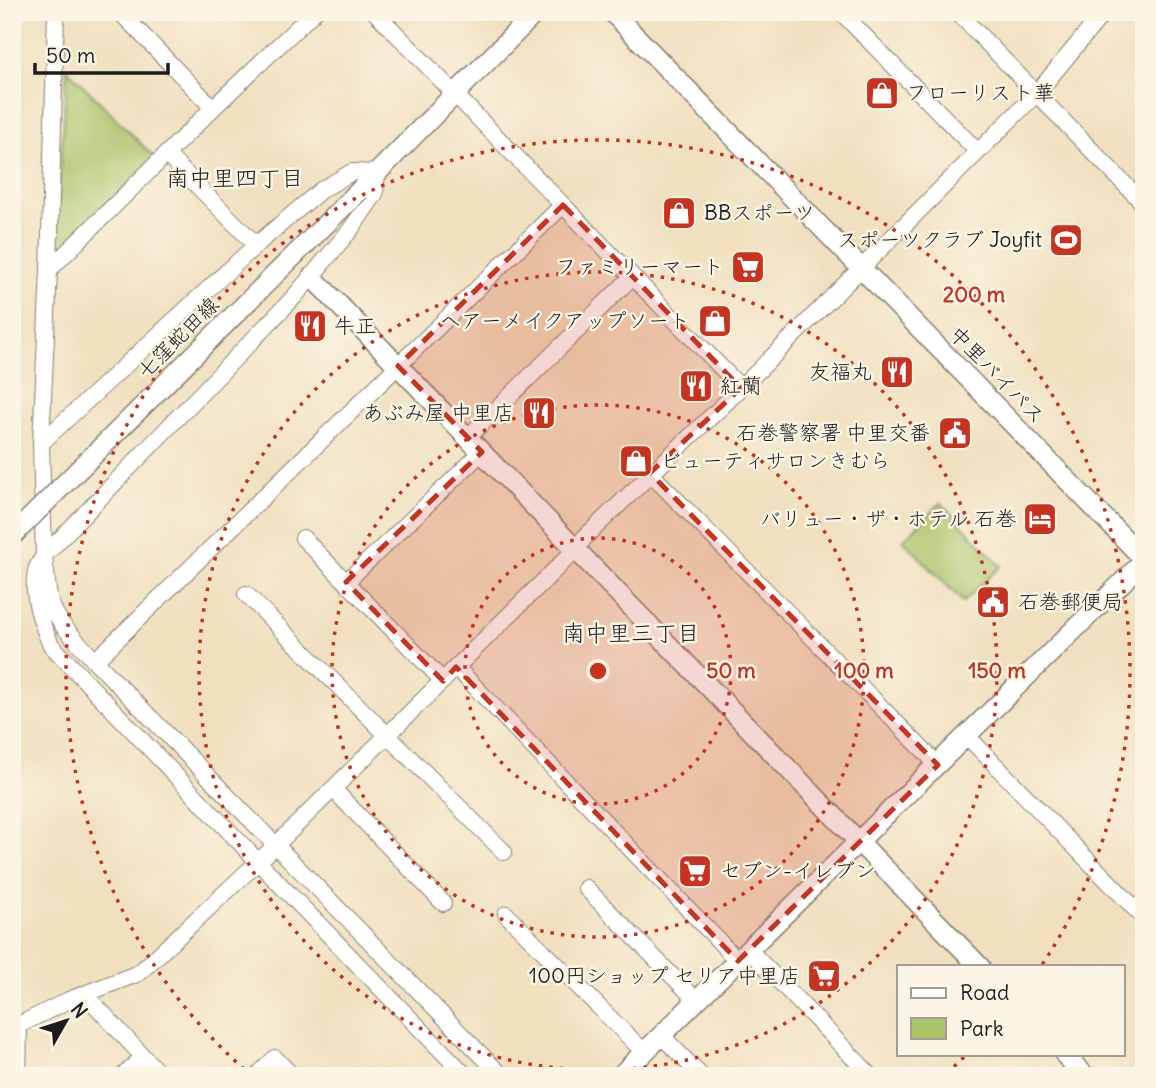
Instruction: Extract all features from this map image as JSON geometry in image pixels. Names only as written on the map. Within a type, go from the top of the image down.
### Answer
[{"type":"street","points":[[56,12],[41,443],[44,556],[49,598],[54,613],[95,661],[502,1076]]},
{"type":"street","points":[[120,12],[213,108]]},
{"type":"street","points":[[49,270],[314,12]]},
{"type":"street","points":[[375,12],[741,388]]},
{"type":"street","name":"七窪蛇田線","points":[[12,536],[536,12]]},
{"type":"street","name":"中里バイパス","points":[[612,12],[1144,560]]},
{"type":"street","points":[[841,12],[978,152]]},
{"type":"street","points":[[957,12],[1144,204]]},
{"type":"street","points":[[18,1076],[19,1025],[85,994],[139,973],[258,862],[1037,93],[1104,12]]},
{"type":"street","points":[[166,154],[256,245]]},
{"type":"street","points":[[41,443],[256,245],[321,190],[352,172],[377,173],[375,194],[312,277],[44,556],[36,571],[36,594],[38,611],[51,645],[466,1076]]},
{"type":"street","points":[[95,661],[563,205]]},
{"type":"street","points":[[468,437],[632,276]]},
{"type":"street","points":[[312,277],[977,965]]},
{"type":"street","points":[[346,582],[482,452]]},
{"type":"street","points":[[650,473],[938,765]]},
{"type":"street","points":[[303,538],[443,681]]},
{"type":"street","points":[[620,1076],[1144,560]]},
{"type":"street","points":[[246,594],[504,852]]},
{"type":"street","points":[[456,667],[743,955],[871,1076]]},
{"type":"street","points":[[967,736],[1144,918]]},
{"type":"street","points":[[333,789],[443,903]]},
{"type":"street","points":[[586,888],[697,1001]]},
{"type":"street","points":[[506,914],[644,1052]]},
{"type":"street","points":[[85,994],[161,1076]]},
{"type":"street","points":[[662,1035],[701,1076]]},
{"type":"street","points":[[1066,1056],[1085,1076]]},
{"type":"street","points":[[123,1076],[143,1057]]},
{"type":"street","points":[[257,1076],[275,1058],[292,1076]]},
{"type":"highlighted area","points":[[563,205],[741,388],[650,473],[938,765],[738,961],[456,667],[443,681],[346,582],[482,452],[398,366]]},
{"type":"green space","points":[[67,69],[156,159],[54,259]]},
{"type":"green space","points":[[941,503],[1001,566],[963,602],[903,540]]},
{"type":"railway","points":[[12,42],[13,12]]},
{"type":"place","name":"フローリスト華","points":[[882,93]]},
{"type":"place","name":"BBスポーツ","points":[[679,213]]},
{"type":"place","name":"スポーツクラブ Joyfit","points":[[1066,240]]},
{"type":"place","name":"ファミリーマート","points":[[748,267]]},
{"type":"place","name":"ヘアーメイクアップソート","points":[[715,321]]},
{"type":"place","name":"牛正","points":[[310,326]]},
{"type":"place","name":"友福丸","points":[[897,372]]},
{"type":"place","name":"紅蘭","points":[[696,386]]},
{"type":"place","name":"あぶみ屋 中里店","points":[[539,413]]},
{"type":"place","name":"石巻警察署 中里交番","points":[[955,433]]},
{"type":"place","name":"ビューティサロンきむら","points":[[636,461]]},
{"type":"place","name":"バリュー・ザ・ホテル 石巻","points":[[1040,519]]},
{"type":"place","name":"石巻郵便局","points":[[993,602]]},
{"type":"place","name":"セブン-イレブン","points":[[695,871]]},
{"type":"place","name":"100円ショップ セリア中里店","points":[[824,976]]},
{"type":"district","name":"南中里四丁目","points":[[235,178]]},
{"type":"district","name":"南中里三丁目","points":[[631,633]]}]
